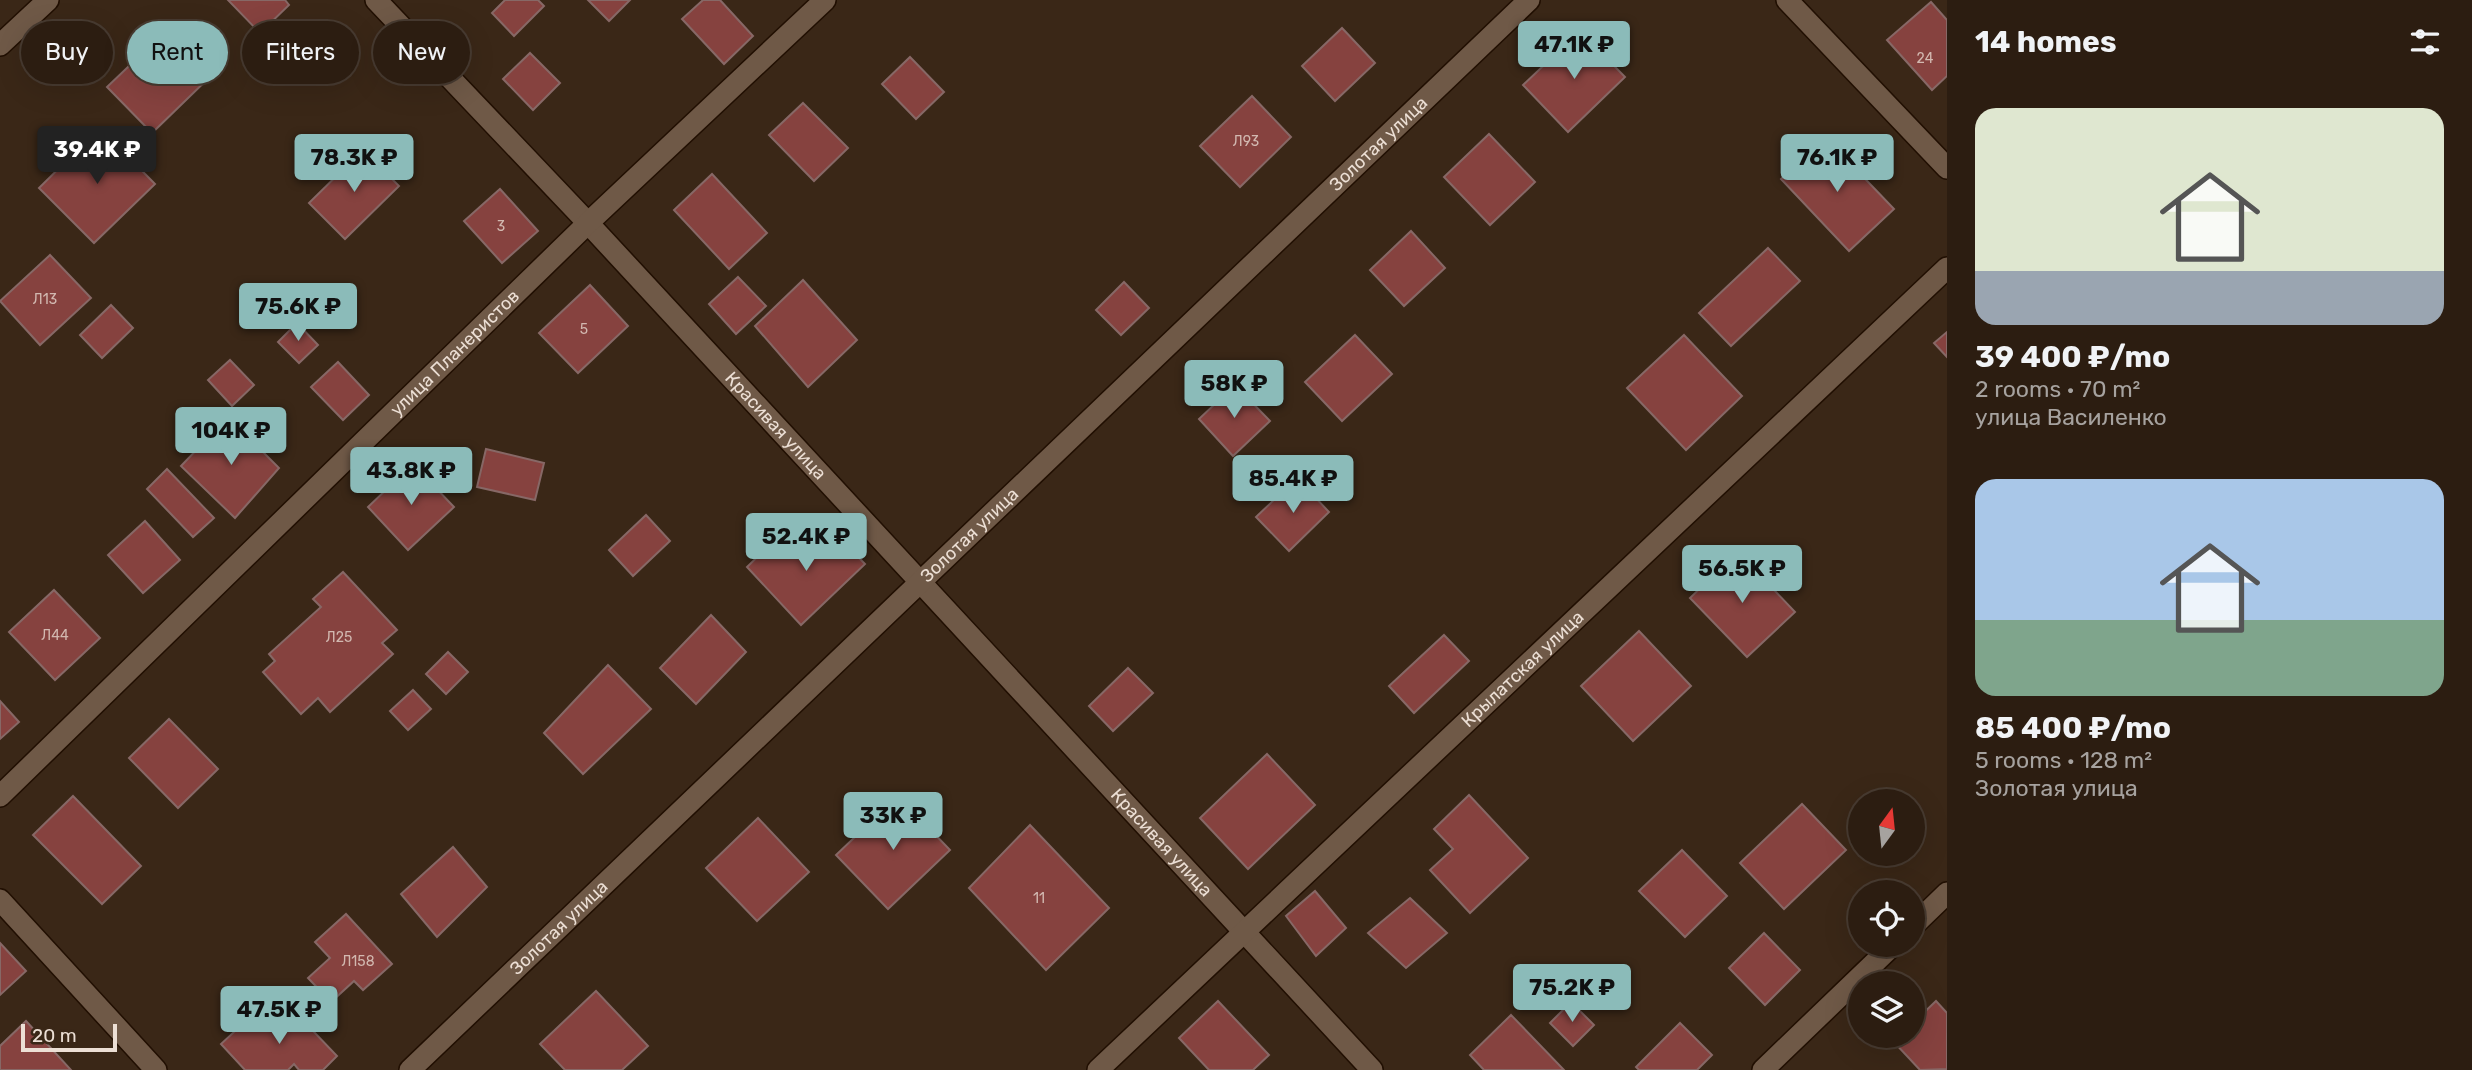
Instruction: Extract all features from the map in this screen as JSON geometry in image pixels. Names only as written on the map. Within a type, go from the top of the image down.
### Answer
[{"type":"street","points":[[0,45],[48,0]]},
{"type":"street","name":"Красивая улица","points":[[376,0],[588,223],[1372,1070]]},
{"type":"street","name":"улица Планеристов","points":[[0,796],[588,223],[825,0]]},
{"type":"street","name":"Золотая улица","points":[[410,1070],[1529,0]]},
{"type":"street","points":[[1787,0],[1947,168]]},
{"type":"street","name":"Крылатская улица","points":[[1098,1070],[1947,268]]},
{"type":"street","points":[[1925,914],[1947,893]]},
{"type":"street","points":[[0,900],[156,1070]]},
{"type":"street","points":[[1763,1070],[1881,957]]},
{"type":"building","points":[[228,0],[285,0],[289,5],[272,21],[248,21]]},
{"type":"building","points":[[505,0],[538,0],[544,6],[514,36],[492,13]]},
{"type":"building","points":[[588,0],[630,0],[609,21]]},
{"type":"building","points":[[703,0],[720,0],[753,36],[724,64],[682,19]]},
{"type":"building","points":[[1931,2],[1947,20],[1947,76],[1932,90],[1887,40]]},
{"type":"building","points":[[1342,28],[1375,63],[1335,101],[1302,66]]},
{"type":"building","points":[[1580,31],[1625,77],[1568,132],[1523,85]]},
{"type":"building","points":[[530,53],[560,83],[533,110],[503,79]]},
{"type":"building","points":[[910,57],[944,92],[916,119],[882,84]]},
{"type":"building","points":[[127,68],[127,84],[203,84],[152,133],[107,87]]},
{"type":"building","points":[[1252,96],[1291,137],[1240,187],[1200,146]]},
{"type":"building","points":[[803,103],[848,148],[814,181],[769,135]]},
{"type":"building","points":[[100,128],[155,184],[94,243],[39,188]]},
{"type":"building","points":[[1489,134],[1535,182],[1490,225],[1444,177]]},
{"type":"building","points":[[1825,137],[1894,209],[1849,251],[1781,179]]},
{"type":"building","points":[[363,150],[399,186],[345,239],[309,203]]},
{"type":"building","points":[[712,174],[767,233],[729,269],[674,210]]},
{"type":"building","points":[[500,189],[538,231],[502,263],[464,221]]},
{"type":"building","points":[[1411,231],[1445,268],[1404,306],[1370,270]]},
{"type":"building","points":[[1768,248],[1800,281],[1731,346],[1699,313]]},
{"type":"building","points":[[50,255],[91,298],[40,345],[0,301]]},
{"type":"building","points":[[738,277],[766,306],[736,334],[709,304]]},
{"type":"building","points":[[803,280],[857,340],[808,387],[755,326]]},
{"type":"building","points":[[1124,282],[1149,308],[1121,335],[1096,310]]},
{"type":"building","points":[[590,285],[628,326],[578,373],[539,333]]},
{"type":"building","points":[[111,305],[133,328],[102,358],[80,335]]},
{"type":"building","points":[[297,323],[318,345],[299,363],[278,342]]},
{"type":"building","points":[[1947,332],[1947,357],[1934,343]]},
{"type":"building","points":[[1355,335],[1392,374],[1342,421],[1305,382]]},
{"type":"building","points":[[1684,335],[1742,396],[1686,450],[1627,388]]},
{"type":"building","points":[[230,360],[254,385],[232,406],[208,380]]},
{"type":"building","points":[[338,362],[369,395],[343,420],[311,387]]},
{"type":"building","points":[[1235,385],[1270,421],[1233,456],[1199,419]]},
{"type":"building","points":[[228,417],[279,468],[235,518],[181,466]]},
{"type":"building","points":[[486,449],[544,463],[535,500],[477,487]]},
{"type":"building","points":[[413,464],[454,507],[408,550],[368,507]]},
{"type":"building","points":[[167,469],[214,518],[193,537],[147,489]]},
{"type":"building","points":[[1297,478],[1329,512],[1289,551],[1256,517]]},
{"type":"building","points":[[646,515],[670,541],[633,576],[609,550]]},
{"type":"building","points":[[145,521],[180,560],[143,593],[108,555]]},
{"type":"building","points":[[830,528],[865,564],[801,625],[747,567],[781,534],[801,555]]},
{"type":"building","points":[[1738,552],[1795,612],[1747,657],[1690,598]]},
{"type":"building","points":[[343,572],[397,630],[382,643],[393,654],[330,712],[318,698],[301,714],[263,672],[275,661],[269,654],[321,607],[313,599]]},
{"type":"building","points":[[54,590],[100,638],[55,680],[9,632]]},
{"type":"building","points":[[711,615],[746,652],[696,704],[660,668]]},
{"type":"building","points":[[1639,631],[1691,686],[1633,741],[1581,686]]},
{"type":"building","points":[[1444,635],[1469,661],[1414,713],[1389,686]]},
{"type":"building","points":[[448,652],[468,672],[446,694],[426,674]]},
{"type":"building","points":[[608,665],[651,709],[583,774],[544,733]]},
{"type":"building","points":[[1128,668],[1153,693],[1113,731],[1089,706]]},
{"type":"building","points":[[413,690],[431,709],[408,730],[390,711]]},
{"type":"building","points":[[0,701],[19,722],[0,739]]},
{"type":"building","points":[[169,719],[218,769],[178,808],[129,758]]},
{"type":"building","points":[[1267,754],[1315,805],[1248,869],[1200,818]]},
{"type":"building","points":[[1469,795],[1528,858],[1470,913],[1430,870],[1453,849],[1434,829]]},
{"type":"building","points":[[73,796],[141,866],[102,904],[33,835]]},
{"type":"building","points":[[898,796],[950,850],[888,909],[836,855]]},
{"type":"building","points":[[1802,804],[1846,850],[1784,909],[1740,863]]},
{"type":"building","points":[[758,818],[809,872],[757,921],[706,868]]},
{"type":"building","points":[[1030,825],[1109,908],[1046,970],[969,888]]},
{"type":"building","points":[[453,847],[487,887],[437,937],[401,894]]},
{"type":"building","points":[[1682,850],[1727,896],[1685,937],[1639,891]]},
{"type":"building","points":[[1315,891],[1346,928],[1316,956],[1286,916]]},
{"type":"building","points":[[1410,898],[1447,933],[1406,968],[1368,933]]},
{"type":"building","points":[[346,914],[392,964],[363,990],[354,981],[331,1002],[308,978],[330,958],[315,942]]},
{"type":"building","points":[[1764,933],[1800,970],[1765,1005],[1729,968]]},
{"type":"building","points":[[0,943],[26,971],[0,995]]},
{"type":"building","points":[[596,991],[648,1046],[622,1070],[565,1070],[540,1044]]},
{"type":"building","points":[[1218,1001],[1269,1055],[1253,1070],[1209,1070],[1179,1038]]},
{"type":"building","points":[[1936,1001],[1947,1013],[1947,1069],[1920,1070],[1900,1048],[1925,1048],[1925,1012]]},
{"type":"building","points":[[1571,1002],[1594,1025],[1573,1046],[1550,1023]]},
{"type":"building","points":[[293,1010],[337,1056],[323,1070],[299,1070],[294,1064],[288,1070],[245,1070],[221,1044],[249,1018],[259,1027],[274,1013],[282,1021]]},
{"type":"building","points":[[1511,1015],[1564,1070],[1484,1070],[1470,1055]]},
{"type":"building","points":[[26,1021],[71,1070],[0,1070],[0,1046]]},
{"type":"building","points":[[1680,1023],[1712,1055],[1697,1070],[1639,1070],[1636,1067]]}]
